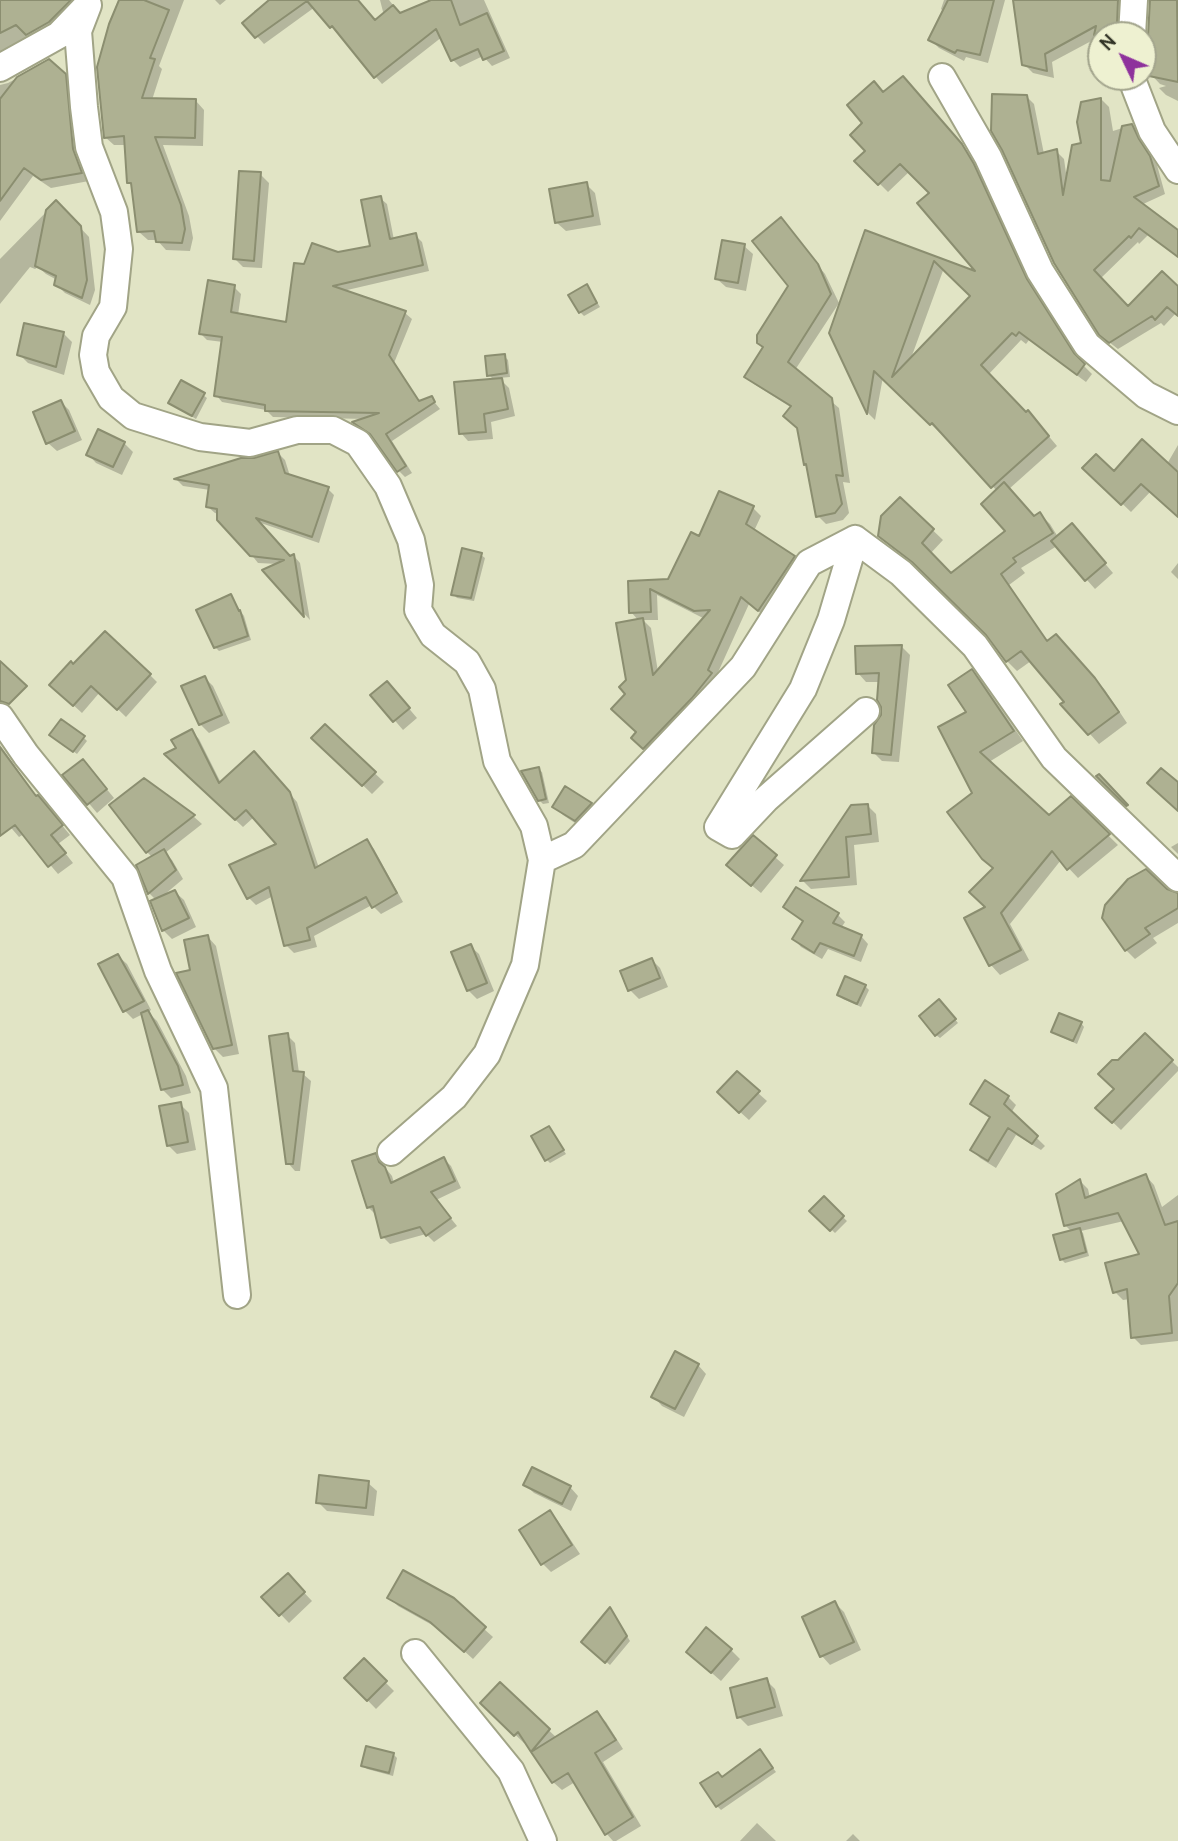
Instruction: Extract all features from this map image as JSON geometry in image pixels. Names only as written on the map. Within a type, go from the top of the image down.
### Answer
[{"type":"street","points":[[1133,21],[1134,0]]},
{"type":"street","points":[[0,68],[59,35],[90,2]]},
{"type":"street","points":[[90,2],[78,31],[84,107],[89,147],[114,212],[119,249],[113,307],[96,336],[93,355],[96,372],[111,398],[134,416],[200,437],[250,443],[297,430],[332,430],[358,443],[388,486],[411,540],[420,585],[418,610],[433,635],[467,662],[482,689],[497,761],[534,826],[542,860],[525,965],[487,1054],[454,1097],[391,1152]]},
{"type":"street","points":[[942,77],[988,157],[1040,271],[1087,345],[1146,395],[1178,411]]},
{"type":"street","points":[[1136,91],[1152,131],[1178,170]]},
{"type":"street","points":[[542,860],[573,845],[743,667],[810,564],[855,539]]},
{"type":"street","points":[[855,539],[831,620],[803,690],[718,827],[732,835],[766,799],[866,711]]},
{"type":"street","points":[[855,539],[901,573],[975,646],[1054,758],[1178,878]]},
{"type":"street","points":[[0,717],[26,755],[125,877],[158,971],[214,1088],[237,1295]]},
{"type":"street","points":[[415,1653],[511,1771],[543,1841]]},
{"type":"building","points":[[0,0],[71,0],[49,22],[26,35],[16,25],[0,33]]},
{"type":"building","points":[[119,0],[144,0],[169,10],[150,58],[155,59],[142,98],[196,99],[195,138],[155,137],[181,205],[185,229],[182,243],[156,242],[154,231],[137,232],[131,183],[127,183],[124,136],[104,138],[97,67]]},
{"type":"building","points":[[269,0],[358,0],[375,20],[393,5],[400,13],[431,0],[451,0],[460,25],[487,13],[504,51],[483,60],[478,49],[451,61],[436,29],[374,78],[332,26],[330,28],[307,1],[255,38],[242,23]]},
{"type":"building","points":[[948,0],[994,0],[980,55],[957,50],[955,53],[928,40]]},
{"type":"building","points":[[1013,0],[1118,0],[1117,21],[1087,21],[1087,31],[1045,54],[1047,71],[1022,65]]},
{"type":"building","points":[[1150,0],[1177,0],[1178,82],[1157,78],[1157,21],[1149,21]]},
{"type":"building","points":[[49,59],[66,74],[73,149],[82,173],[41,180],[24,168],[0,201],[0,99],[17,77]]},
{"type":"building","points":[[903,76],[962,144],[974,164],[1027,279],[1074,353],[1085,364],[1077,375],[1019,332],[1016,336],[1012,333],[981,365],[1026,412],[1028,410],[1049,436],[991,488],[932,423],[930,425],[874,371],[867,414],[829,333],[865,230],[975,271],[917,203],[929,193],[900,164],[878,185],[854,161],[865,151],[850,135],[862,123],[847,105],[874,81],[883,92]],"holes":[[[934,261],[970,296],[892,377]]]},
{"type":"building","points":[[992,94],[1027,95],[1038,154],[1057,149],[1063,195],[1072,145],[1081,143],[1077,122],[1081,102],[1101,98],[1101,180],[1110,181],[1122,126],[1132,124],[1150,156],[1159,186],[1134,197],[1178,230],[1178,257],[1139,228],[1094,270],[1128,306],[1162,271],[1178,286],[1178,316],[1167,307],[1155,320],[1152,316],[1109,343],[1099,335],[1054,263],[991,131]]},
{"type":"building","points":[[239,171],[261,172],[254,261],[233,259]]},
{"type":"building","points":[[587,182],[593,216],[555,223],[549,189]]},
{"type":"building","points":[[381,196],[390,239],[416,233],[423,265],[333,286],[406,311],[389,355],[419,401],[432,396],[435,402],[386,434],[406,466],[397,472],[370,434],[352,422],[379,413],[265,411],[265,405],[214,396],[222,337],[199,334],[208,280],[235,285],[231,312],[286,322],[294,263],[304,264],[312,243],[338,252],[370,246],[361,200]]},
{"type":"building","points":[[56,200],[81,226],[87,280],[82,298],[54,285],[56,276],[35,266],[46,210]]},
{"type":"building","points":[[781,217],[818,264],[831,294],[788,362],[832,398],[843,476],[836,475],[842,504],[835,513],[816,517],[797,428],[783,416],[791,406],[744,377],[763,347],[757,343],[757,335],[788,286],[752,241]]},
{"type":"building","points":[[722,240],[745,244],[738,283],[715,279]]},
{"type":"building","points":[[587,284],[597,303],[579,313],[568,295]]},
{"type":"building","points":[[24,323],[64,332],[56,367],[17,355]]},
{"type":"building","points":[[505,354],[507,373],[487,376],[485,356]]},
{"type":"building","points":[[502,378],[508,409],[484,414],[486,432],[459,434],[454,382]]},
{"type":"building","points":[[181,380],[205,393],[192,416],[168,403]]},
{"type":"building","points":[[61,400],[75,431],[46,444],[33,412]]},
{"type":"building","points":[[98,429],[125,442],[113,467],[86,455]]},
{"type":"building","points":[[1142,439],[1178,472],[1178,517],[1141,484],[1121,505],[1082,468],[1096,454],[1114,471]]},
{"type":"building","points":[[278,451],[285,473],[329,487],[312,537],[256,518],[290,556],[294,554],[304,617],[262,570],[284,560],[250,556],[217,520],[217,509],[206,507],[209,485],[174,479],[241,458],[254,458]]},
{"type":"building","points":[[1004,482],[1034,516],[1040,512],[1053,533],[1013,558],[1016,562],[1001,574],[1047,641],[1056,634],[1095,678],[1119,712],[1088,735],[1060,704],[1064,702],[1021,651],[1006,662],[986,635],[912,562],[878,536],[881,516],[900,497],[934,529],[922,543],[951,573],[1005,531],[981,504]]},
{"type":"building","points":[[719,491],[754,506],[746,524],[795,556],[758,611],[741,597],[708,670],[712,673],[643,749],[631,738],[636,732],[611,709],[625,694],[619,687],[626,680],[616,623],[643,618],[653,675],[710,610],[694,611],[650,589],[651,612],[629,613],[628,581],[668,579],[691,532],[699,536]]},
{"type":"building","points":[[1072,523],[1106,563],[1085,581],[1051,541]]},
{"type":"building","points":[[462,548],[482,553],[471,598],[451,595]]},
{"type":"building","points":[[231,594],[240,610],[248,636],[214,648],[196,610]]},
{"type":"building","points":[[105,631],[151,674],[117,710],[91,686],[73,706],[49,685]]},
{"type":"building","points":[[902,645],[891,755],[872,753],[874,725],[881,715],[877,700],[879,673],[856,674],[855,646]]},
{"type":"building","points":[[0,661],[27,686],[9,704],[0,701]]},
{"type":"building","points":[[972,669],[1014,731],[980,752],[1049,815],[1071,796],[1110,834],[1067,870],[1052,851],[1001,913],[1021,950],[989,966],[964,918],[985,907],[969,892],[993,868],[982,859],[947,812],[972,793],[938,727],[966,712],[948,685]]},
{"type":"building","points":[[205,676],[222,715],[199,725],[181,686]]},
{"type":"building","points":[[387,681],[410,708],[393,722],[370,695]]},
{"type":"building","points":[[61,719],[85,736],[73,752],[49,735]]},
{"type":"building","points":[[325,724],[376,772],[362,786],[311,738]]},
{"type":"building","points":[[192,729],[219,783],[254,751],[290,792],[315,868],[367,839],[397,893],[372,908],[366,897],[307,928],[310,940],[284,946],[269,887],[247,899],[229,865],[276,844],[246,810],[235,820],[164,754],[176,748],[171,740]]},
{"type":"building","points":[[0,747],[36,796],[38,795],[63,825],[51,835],[66,853],[48,867],[15,825],[0,836]]},
{"type":"building","points":[[83,759],[107,789],[87,805],[62,775]]},
{"type":"building","points":[[539,767],[546,799],[538,801],[521,771]]},
{"type":"building","points":[[1161,768],[1178,782],[1178,811],[1147,783]]},
{"type":"building","points":[[1099,774],[1128,805],[1096,776]]},
{"type":"building","points":[[144,778],[195,815],[146,853],[109,805]]},
{"type":"building","points":[[565,786],[592,803],[575,821],[552,807]]},
{"type":"building","points":[[868,804],[871,834],[846,837],[849,877],[800,881],[851,805]]},
{"type":"building","points":[[753,835],[777,855],[751,886],[726,865]]},
{"type":"building","points":[[164,849],[176,870],[148,894],[136,865]]},
{"type":"building","points":[[1146,869],[1167,889],[1178,893],[1178,908],[1145,928],[1150,934],[1125,951],[1102,918],[1105,905],[1128,879]]},
{"type":"building","points":[[796,887],[839,913],[833,923],[862,935],[854,956],[820,943],[814,953],[792,939],[803,921],[783,907]]},
{"type":"building","points":[[175,890],[189,918],[162,931],[150,901]]},
{"type":"building","points":[[208,935],[232,1045],[213,1049],[176,973],[190,970],[184,940]]},
{"type":"building","points":[[471,944],[487,983],[467,991],[451,952]]},
{"type":"building","points":[[118,954],[144,1001],[123,1012],[98,964]]},
{"type":"building","points":[[652,958],[660,978],[628,991],[620,971]]},
{"type":"building","points":[[845,976],[866,985],[857,1004],[837,995]]},
{"type":"building","points":[[939,999],[956,1019],[935,1036],[919,1016]]},
{"type":"building","points":[[148,1010],[178,1066],[183,1085],[161,1090],[141,1013]]},
{"type":"building","points":[[1059,1013],[1082,1022],[1073,1041],[1051,1032]]},
{"type":"building","points":[[288,1033],[293,1071],[304,1072],[293,1164],[286,1164],[269,1036]]},
{"type":"building","points":[[1145,1033],[1173,1060],[1112,1123],[1095,1108],[1114,1089],[1098,1074],[1112,1060],[1118,1060]]},
{"type":"building","points":[[737,1071],[760,1091],[739,1113],[717,1092]]},
{"type":"building","points":[[985,1080],[1009,1096],[1004,1104],[1038,1136],[1032,1144],[1008,1128],[988,1161],[970,1150],[990,1117],[970,1104]]},
{"type":"building","points":[[181,1102],[188,1142],[167,1146],[159,1106]]},
{"type":"building","points":[[549,1126],[564,1150],[545,1161],[531,1136]]},
{"type":"building","points":[[376,1153],[391,1183],[444,1157],[455,1181],[431,1192],[451,1218],[426,1236],[420,1227],[381,1238],[373,1206],[367,1208],[352,1161]]},
{"type":"building","points":[[1146,1174],[1165,1225],[1178,1221],[1178,1283],[1169,1296],[1172,1333],[1131,1338],[1127,1289],[1113,1293],[1105,1263],[1139,1254],[1118,1213],[1064,1226],[1056,1194],[1080,1179],[1085,1198]]},
{"type":"building","points":[[824,1196],[844,1216],[830,1231],[809,1211]]},
{"type":"building","points":[[1080,1228],[1086,1252],[1060,1260],[1053,1235]]},
{"type":"building","points":[[675,1351],[699,1364],[675,1409],[651,1397]]},
{"type":"building","points":[[532,1467],[571,1486],[562,1504],[523,1485]]},
{"type":"building","points":[[319,1475],[369,1481],[366,1508],[316,1503]]},
{"type":"building","points":[[550,1510],[572,1545],[541,1565],[519,1530]]},
{"type":"building","points":[[403,1570],[454,1598],[486,1627],[464,1652],[430,1622],[387,1598]]},
{"type":"building","points":[[288,1573],[305,1592],[279,1616],[261,1597]]},
{"type":"building","points":[[835,1601],[854,1642],[820,1657],[802,1617]]},
{"type":"building","points":[[610,1607],[627,1636],[605,1663],[581,1642]]},
{"type":"building","points":[[706,1627],[732,1649],[711,1673],[686,1652]]},
{"type":"building","points":[[364,1658],[387,1681],[367,1701],[344,1678]]},
{"type":"building","points":[[767,1678],[775,1707],[737,1718],[730,1688]]},
{"type":"building","points":[[500,1682],[550,1729],[531,1752],[518,1732],[514,1736],[480,1703]]},
{"type":"building","points":[[597,1711],[616,1740],[595,1753],[633,1817],[605,1835],[568,1773],[552,1783],[531,1752]]},
{"type":"building","points":[[366,1746],[394,1753],[389,1773],[361,1766]]},
{"type":"building","points":[[760,1749],[773,1768],[716,1807],[700,1783],[718,1772],[722,1777]]}]
